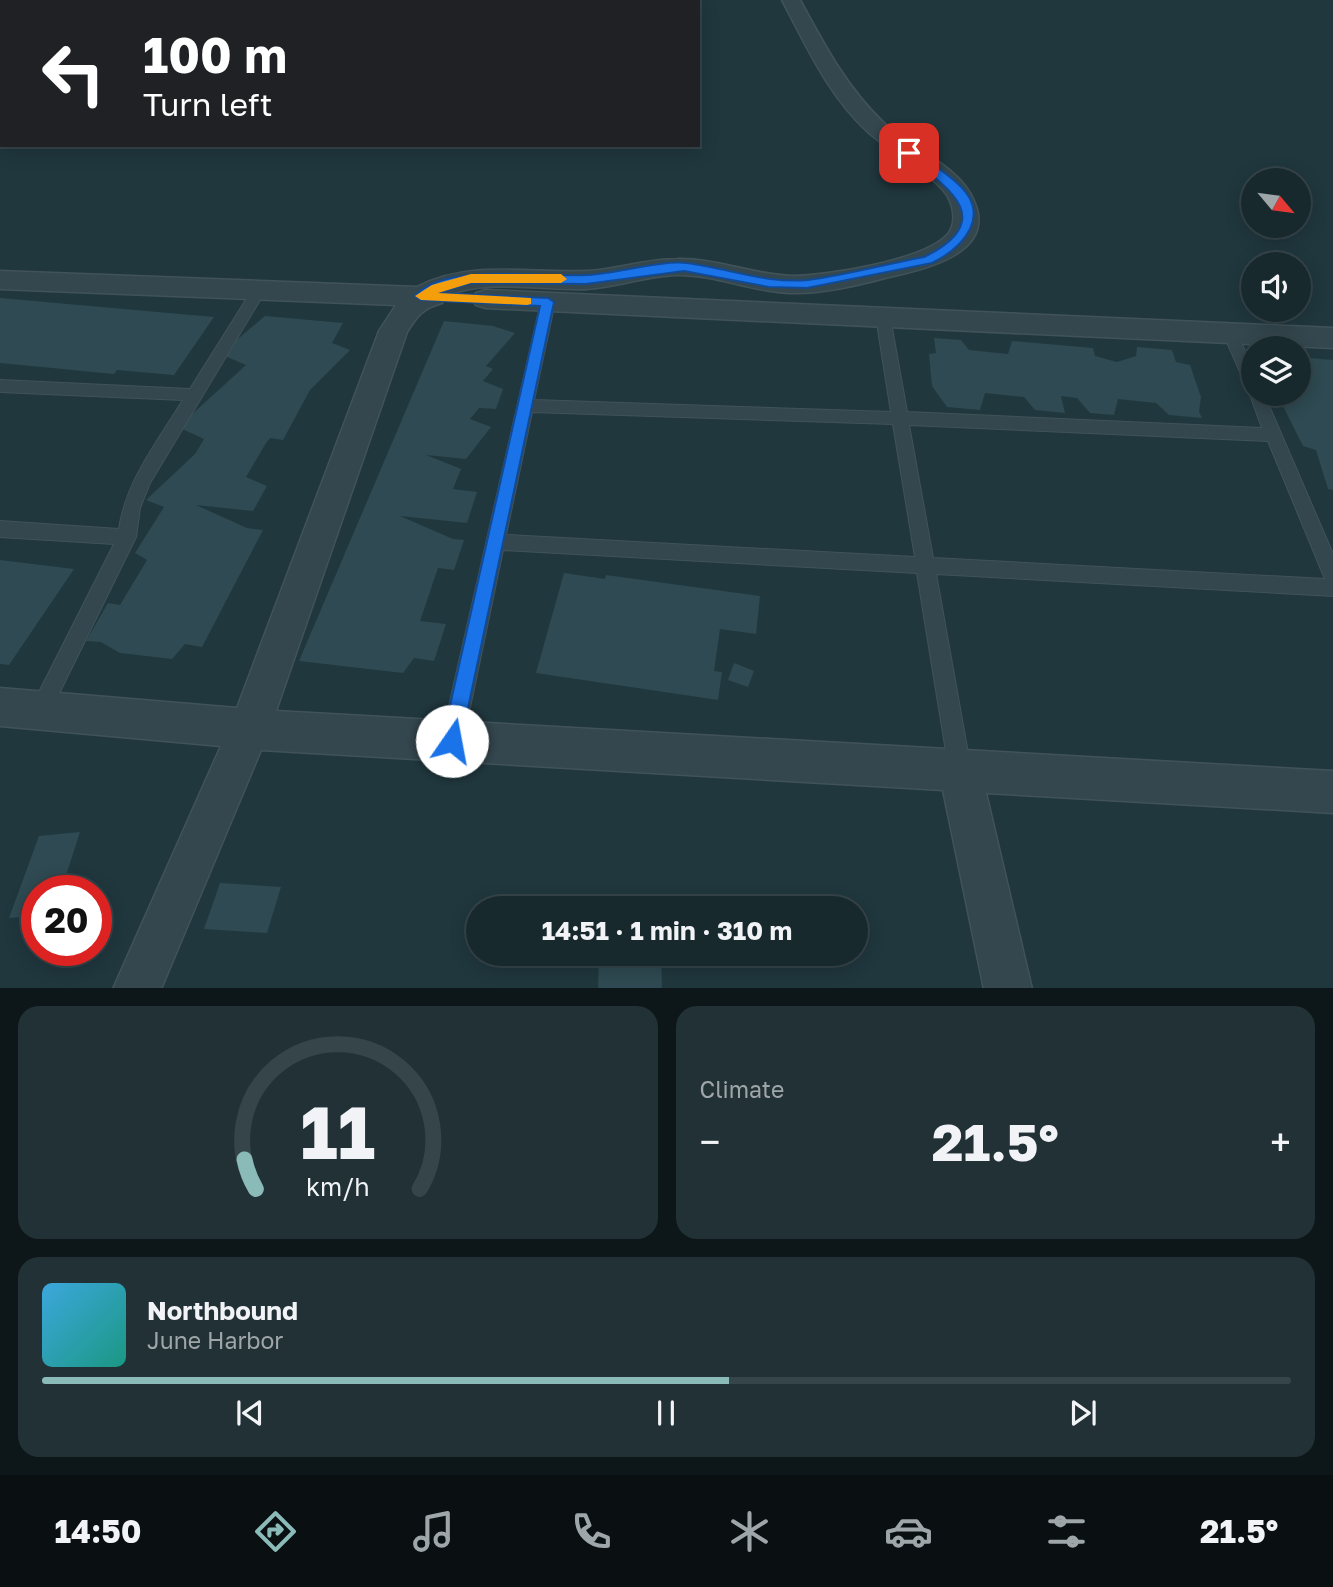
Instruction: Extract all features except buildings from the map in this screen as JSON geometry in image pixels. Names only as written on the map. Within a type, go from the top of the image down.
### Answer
[{"type":"street","points":[[137,988],[249,729],[393,331],[408,306],[436,288],[471,279],[586,280],[684,267],[769,283],[807,284],[927,260],[945,251],[958,240],[966,228],[964,200],[942,175],[876,128],[837,85],[791,0]]},
{"type":"street","points":[[0,280],[421,296],[1333,338]]},
{"type":"street","points":[[0,707],[249,729],[1333,792]]},
{"type":"street","points":[[960,770],[1008,988]]},
{"type":"lane","points":[[40,710],[127,537],[131,508],[142,481],[259,290]]},
{"type":"lane","points":[[452,741],[548,302]]},
{"type":"lane","points":[[883,317],[960,770]]},
{"type":"lane","points":[[1230,333],[1241,359]]},
{"type":"lane","points":[[0,386],[195,395]]},
{"type":"lane","points":[[525,406],[900,418],[1273,435]]},
{"type":"lane","points":[[1261,406],[1333,576]]},
{"type":"lane","points":[[0,528],[127,537]]},
{"type":"lane","points":[[495,542],[1333,588]]},
{"type":"slow traffic","points":[[527,301],[421,296],[453,282],[471,279],[561,279]]},
{"type":"route","points":[[452,741],[548,302],[421,296],[453,282],[471,279],[586,280],[684,267],[769,283],[807,284],[927,260],[945,251],[958,240],[966,228],[967,214],[964,200],[955,187],[909,153]]}]
